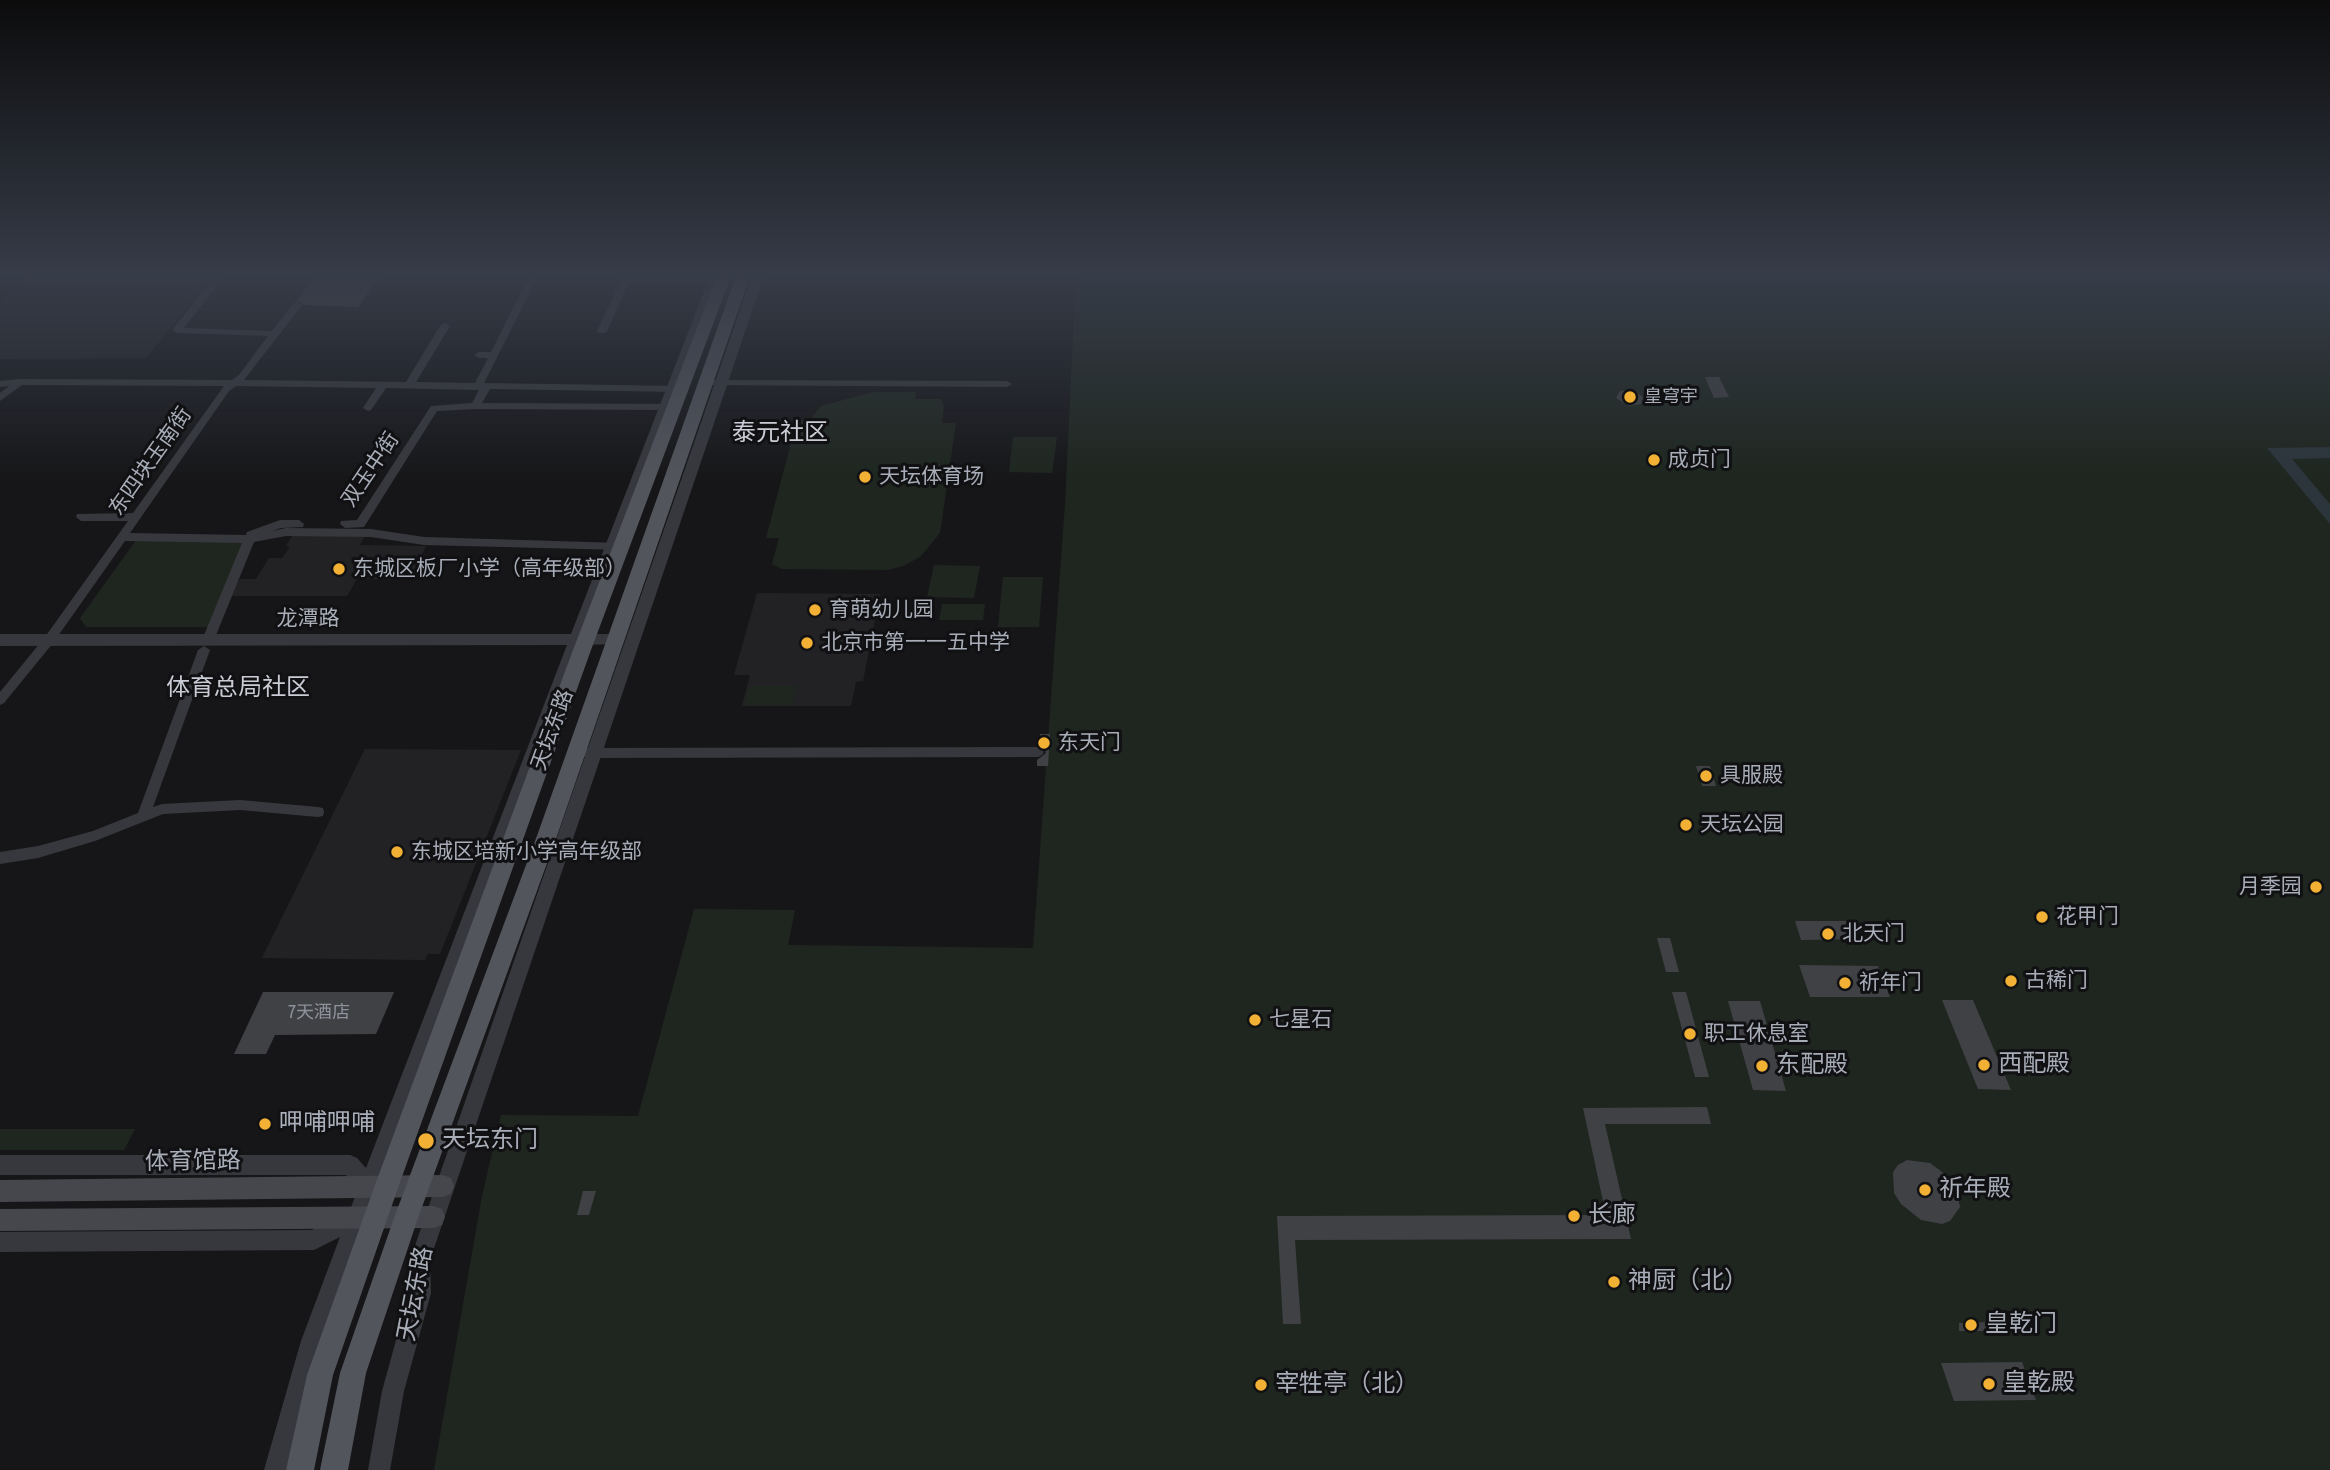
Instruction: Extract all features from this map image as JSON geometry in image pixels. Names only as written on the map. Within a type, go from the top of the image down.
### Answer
[{"type":"main road","name":"天坛东路","points":[[299,1470],[320,1375],[366,1218],[693,345]]},
{"type":"main road","name":"天坛东路","points":[[334,1470],[353,1373],[417,1186],[586,753],[614,645],[715,383],[725,345]]},
{"type":"main road","points":[[378,1186],[443,1186]]},
{"type":"main road","name":"体育馆路","points":[[0,1191],[378,1186]]},
{"type":"main road","points":[[0,1220],[434,1217]]},
{"type":"street","name":"东四块玉南街","points":[[0,700],[45,645],[232,383],[242,377],[267,345]]},
{"type":"street","points":[[409,386],[434,345]]},
{"type":"street","points":[[499,345],[475,406],[669,407]]},
{"type":"street","name":"天坛东路","points":[[379,1470],[393,1391],[421,1293],[420,1260],[443,1186],[586,753],[730,345]]},
{"type":"street","points":[[479,355],[494,355]]},
{"type":"street","points":[[0,398],[31,374]]},
{"type":"street","points":[[0,384],[232,383],[676,389]]},
{"type":"street","points":[[715,383],[1007,384]]},
{"type":"street","points":[[368,408],[382,386]]},
{"type":"street","name":"双玉中街","points":[[250,539],[251,535],[280,524],[360,524],[434,408],[475,406]]},
{"type":"street","points":[[81,517],[135,517]]},
{"type":"street","points":[[122,537],[250,539],[286,532],[371,533],[424,541],[616,547]]},
{"type":"street","points":[[143,818],[206,645],[250,539]]},
{"type":"street","name":"龙潭路","points":[[0,640],[45,645],[614,645]]},
{"type":"street","name":"龙潭路","points":[[0,650],[45,645]]},
{"type":"street","points":[[586,753],[1038,752]]},
{"type":"street","points":[[0,858],[38,852],[95,836],[162,809],[240,805],[318,812]]},
{"type":"street","points":[[0,1165],[350,1165],[378,1186]]},
{"type":"street","points":[[0,1242],[314,1240],[337,1226],[366,1218]]},
{"type":"street","name":"天坛东路","points":[[275,1470],[312,1341],[366,1218]]},
{"type":"shaded area","points":[[0,345],[157,345],[146,358],[0,359]]},
{"type":"shaded area","name":"天坛公园","points":[[1073,345],[2330,345],[2330,1470],[434,1470],[482,1196],[501,1115],[638,1116],[694,909],[795,910],[788,945],[1033,948],[1065,504]]},
{"type":"shaded area","name":"天坛体育场","points":[[873,392],[916,392],[915,399],[941,399],[944,405],[942,423],[956,423],[940,533],[920,557],[888,570],[782,569],[772,564],[779,538],[766,538],[797,420],[810,420],[821,406]]},
{"type":"shaded area","points":[[1013,437],[1057,437],[1052,473],[1009,472]]},
{"type":"shaded area","points":[[2330,447],[2330,458],[2292,459],[2330,504],[2330,524],[2267,448]]},
{"type":"shaded area","name":"东城区板厂小学（高年级部）","points":[[294,533],[365,535],[360,545],[426,546],[410,580],[357,579],[347,596],[228,596],[240,579],[256,579],[269,558],[282,558],[290,547],[286,546]]},
{"type":"shaded area","points":[[137,539],[238,541],[243,544],[208,627],[86,627],[80,618]]},
{"type":"shaded area","points":[[934,565],[980,566],[974,598],[927,597]]},
{"type":"shaded area","points":[[1003,577],[1043,577],[1039,627],[998,627]]},
{"type":"shaded area","name":"北京市第一一五中学","points":[[757,593],[880,594],[863,681],[856,682],[851,706],[742,706],[750,675],[734,675]]},
{"type":"shaded area","points":[[942,604],[985,604],[983,620],[939,620]]},
{"type":"shaded area","points":[[749,686],[797,686],[792,705],[744,705]]},
{"type":"shaded area","name":"东城区培新小学高年级部","points":[[365,749],[521,750],[440,954],[428,954],[425,960],[262,958]]},
{"type":"shaded area","points":[[0,1129],[135,1129],[124,1150],[0,1150]]},
{"type":"building","points":[[1705,377],[1719,377],[1729,397],[1714,398]]},
{"type":"building","name":"皇穹宇","points":[[1633,390],[1643,397],[1641,404],[1629,406],[1616,398],[1620,391]]},
{"type":"building","name":"东天门","points":[[1040,734],[1050,734],[1048,766],[1037,766],[1037,760],[1046,753],[1039,745]]},
{"type":"building","name":"具服殿","points":[[1696,766],[1710,766],[1716,786],[1702,786]]},
{"type":"building","name":"北天门","points":[[1795,921],[1851,921],[1858,939],[1801,940]]},
{"type":"building","name":"职工休息室","points":[[1657,938],[1670,938],[1679,972],[1666,972]]},
{"type":"building","name":"祈年门","points":[[1799,965],[1878,966],[1890,997],[1810,997]]},
{"type":"building","points":[[263,992],[394,992],[376,1034],[275,1035],[266,1054],[234,1054]]},
{"type":"building","name":"职工休息室","points":[[1672,992],[1686,992],[1709,1077],[1695,1077]]},
{"type":"building","name":"西配殿","points":[[1942,1000],[1973,1000],[2011,1090],[1978,1089]]},
{"type":"building","name":"东配殿","points":[[1728,1001],[1760,1001],[1786,1091],[1753,1090]]},
{"type":"building","name":"长廊","points":[[1707,1107],[1711,1124],[1605,1124],[1631,1239],[1295,1240],[1301,1324],[1283,1324],[1277,1216],[1606,1215],[1583,1108]]},
{"type":"building","name":"祈年殿","points":[[1907,1160],[1930,1163],[1950,1178],[1956,1187],[1960,1207],[1950,1221],[1942,1224],[1921,1220],[1901,1204],[1894,1193],[1893,1172]]},
{"type":"building","name":"天坛东门","points":[[583,1191],[596,1191],[589,1215],[577,1215]]},
{"type":"building","name":"皇乾门","points":[[1988,1322],[1991,1331],[1959,1331],[1959,1323]]},
{"type":"building","name":"皇乾殿","points":[[2022,1362],[2036,1400],[1954,1401],[1941,1363]]},
{"type":"place","name":"皇穹宇","points":[[1630,397]]},
{"type":"place","name":"成贞门","points":[[1654,460]]},
{"type":"place","name":"天坛体育场","points":[[865,477]]},
{"type":"place","name":"东城区板厂小学（高年级部）","points":[[339,569]]},
{"type":"place","name":"育萌幼儿园","points":[[815,610]]},
{"type":"place","name":"北京市第一一五中学","points":[[807,643]]},
{"type":"place","name":"东天门","points":[[1044,743]]},
{"type":"place","name":"具服殿","points":[[1706,776]]},
{"type":"place","name":"天坛公园","points":[[1686,825]]},
{"type":"place","name":"东城区培新小学高年级部","points":[[397,852]]},
{"type":"place","name":"月季园","points":[[2316,887]]},
{"type":"place","name":"花甲门","points":[[2042,917]]},
{"type":"place","name":"北天门","points":[[1828,934]]},
{"type":"place","name":"古稀门","points":[[2011,981]]},
{"type":"place","name":"祈年门","points":[[1845,983]]},
{"type":"place","name":"七星石","points":[[1255,1020]]},
{"type":"place","name":"职工休息室","points":[[1690,1034]]},
{"type":"place","name":"西配殿","points":[[1984,1065]]},
{"type":"place","name":"东配殿","points":[[1762,1066]]},
{"type":"place","name":"呷哺呷哺","points":[[265,1124]]},
{"type":"place","name":"天坛东门","points":[[426,1141]]},
{"type":"place","name":"祈年殿","points":[[1925,1190]]},
{"type":"place","name":"长廊","points":[[1574,1216]]},
{"type":"place","name":"神厨（北）","points":[[1614,1282]]},
{"type":"place","name":"皇乾门","points":[[1971,1325]]},
{"type":"place","name":"皇乾殿","points":[[1989,1384]]},
{"type":"place","name":"宰牲亭（北）","points":[[1261,1385]]},
{"type":"district","name":"泰元社区","points":[[780,434]]},
{"type":"district","name":"体育总局社区","points":[[238,689]]}]
